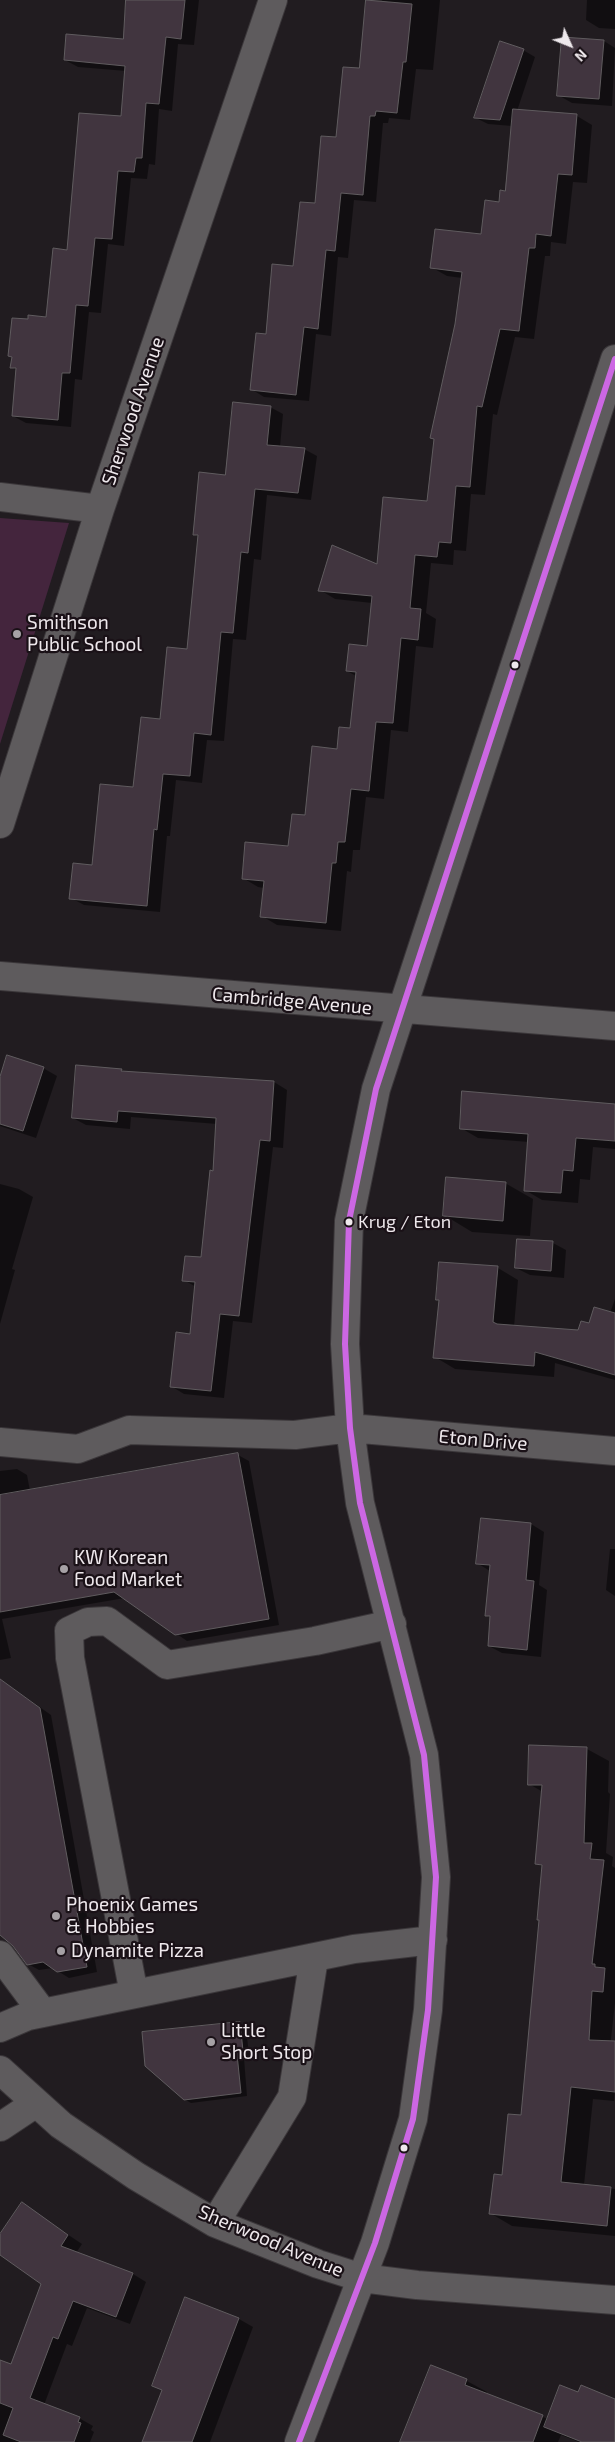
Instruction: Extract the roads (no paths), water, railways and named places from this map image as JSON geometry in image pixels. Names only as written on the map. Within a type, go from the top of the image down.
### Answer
[{"type":"street","name":"Sherwood Avenue","points":[[0,824],[100,508],[273,0]]},
{"type":"street","points":[[300,2442],[362,2278],[395,2183],[413,2119],[428,2010],[436,1877],[424,1755],[360,1503],[350,1428],[345,1344],[349,1221],[376,1089],[615,359]]},
{"type":"street","points":[[0,497],[100,508]]},
{"type":"street","name":"Cambridge Avenue","points":[[0,976],[615,1026]]},
{"type":"street","name":"Eton Drive","points":[[0,1442],[78,1449],[129,1430],[295,1434],[350,1428],[615,1451]]},
{"type":"street","points":[[134,1994],[70,1658],[69,1630],[88,1622],[107,1621],[167,1665],[315,1641],[392,1624]]},
{"type":"street","points":[[0,2028],[28,2016],[354,1949],[433,1940]]},
{"type":"street","points":[[0,1955],[43,2013]]},
{"type":"street","points":[[215,2223],[292,2097],[314,1958]]},
{"type":"street","name":"Sherwood Avenue","points":[[0,2070],[61,2125],[136,2176],[215,2223],[309,2261],[362,2278],[417,2285],[615,2300]]},
{"type":"street","points":[[0,2127],[36,2103]]},
{"type":"place","name":"Smithson Public School","points":[[17,634]]},
{"type":"place","name":"Krug / Eton","points":[[349,1222]]},
{"type":"place","name":"KW Korean Food Market","points":[[64,1569]]},
{"type":"place","name":"Phoenix Games & Hobbies","points":[[56,1916]]},
{"type":"place","name":"Dynamite Pizza","points":[[61,1951]]},
{"type":"place","name":"Little Short Stop","points":[[211,2042]]}]
